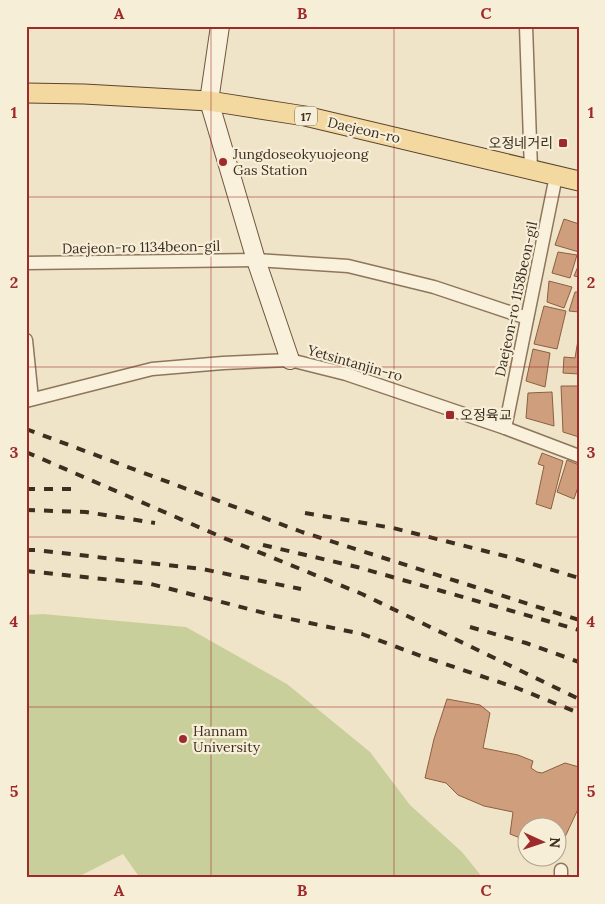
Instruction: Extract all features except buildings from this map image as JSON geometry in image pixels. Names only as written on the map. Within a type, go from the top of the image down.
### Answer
[{"type":"main road","name":"Daejeon-ro","points":[[26,93],[84,94],[209,101],[305,116],[579,181]]},
{"type":"street","points":[[220,26],[209,101],[256,260],[290,360]]},
{"type":"street","points":[[526,26],[531,170]]},
{"type":"street","name":"Daejeon-ro 1158beon-gil","points":[[505,428],[556,176]]},
{"type":"street","name":"Daejeon-ro 1134beon-gil","points":[[26,263],[256,260],[348,266],[434,287],[527,318]]},
{"type":"street","points":[[26,340],[28,399]]},
{"type":"street","name":"Yetsintanjin-ro","points":[[28,399],[152,369],[290,360],[346,374],[505,428],[579,456]]},
{"type":"green space","name":"Hannam University","points":[[43,614],[186,627],[287,684],[370,752],[410,805],[462,852],[483,878],[140,878],[123,854],[76,878],[26,878],[26,615]]},
{"type":"railway","points":[[26,429],[302,532],[579,620]]},
{"type":"railway","points":[[26,452],[224,538],[362,594],[579,699]]},
{"type":"railway","points":[[26,489],[80,489]]},
{"type":"railway","points":[[26,510],[86,512],[155,523]]},
{"type":"railway","points":[[305,513],[393,528],[513,558],[579,578]]},
{"type":"railway","points":[[263,545],[357,567],[579,630]]},
{"type":"railway","points":[[26,550],[202,569],[301,589]]},
{"type":"railway","points":[[26,571],[151,584],[276,616],[362,634],[517,688],[579,713]]},
{"type":"railway","points":[[470,627],[526,643],[579,662]]},
{"type":"place","name":"오정네거리","points":[[563,143]]},
{"type":"place","name":"Jungdoseokyuojeong Gas Station","points":[[223,162]]},
{"type":"place","name":"오정육교","points":[[450,415]]},
{"type":"place","name":"Hannam University","points":[[183,739]]}]
